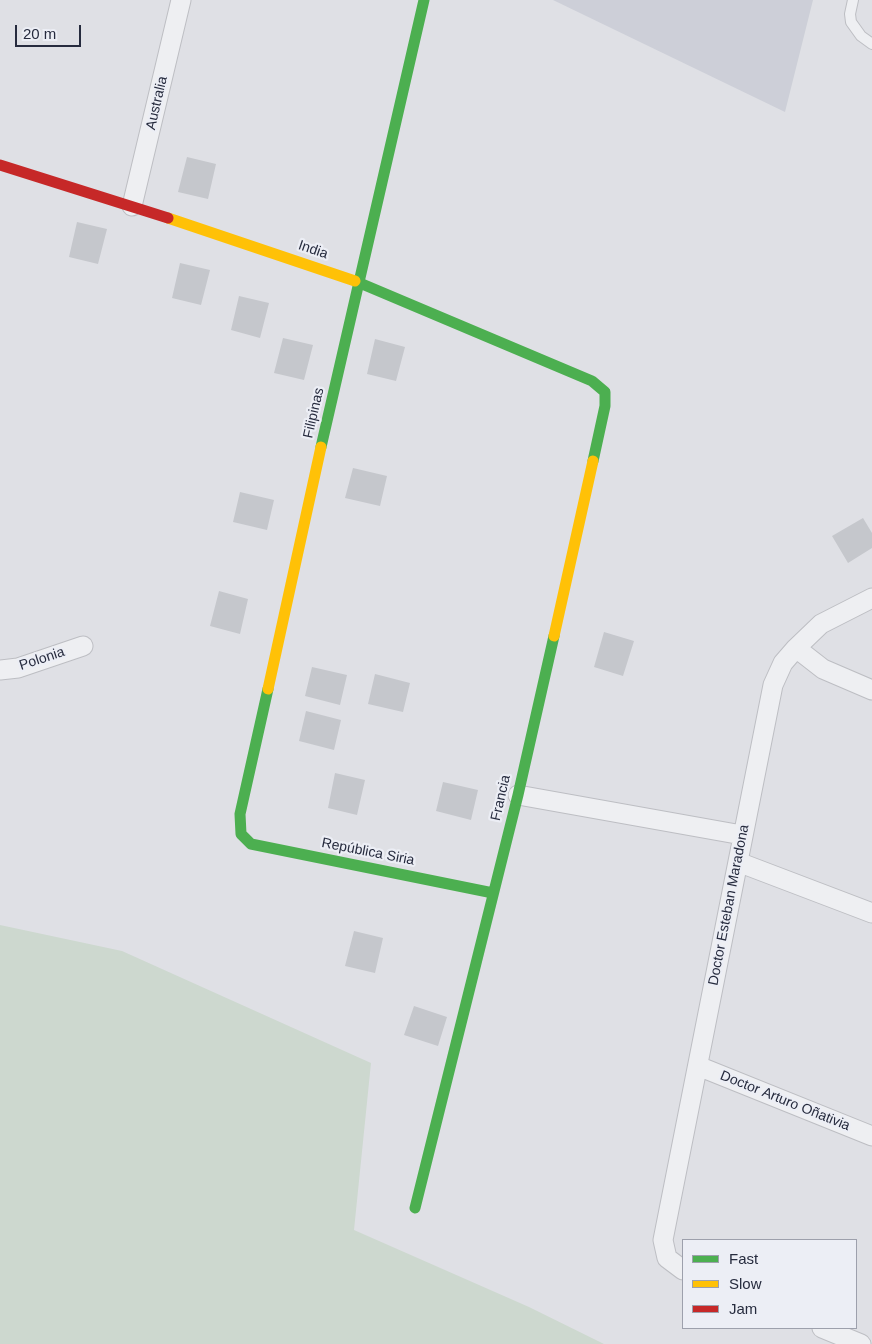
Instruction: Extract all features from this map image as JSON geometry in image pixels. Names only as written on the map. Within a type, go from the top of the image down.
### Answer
[{"type":"street","name":"Australia","points":[[132,206],[181,0]]},
{"type":"street","name":"Filipinas","points":[[241,834],[240,814],[358,282],[424,0]]},
{"type":"street","name":"India","points":[[0,165],[132,206],[358,282],[592,382],[605,392]]},
{"type":"street","name":"Francia","points":[[415,1208],[518,795],[605,406],[605,392]]},
{"type":"street","name":"Doctor Esteban Maradona","points":[[682,1269],[667,1258],[663,1240],[773,685],[783,663],[821,624],[872,598]]},
{"type":"street","name":"Polonia","points":[[0,670],[18,668],[84,646]]},
{"type":"street","points":[[796,648],[823,669],[872,690]]},
{"type":"street","points":[[518,795],[742,835]]},
{"type":"street","name":"República Siria","points":[[241,834],[251,844],[493,892]]},
{"type":"street","points":[[738,862],[872,913]]},
{"type":"street","name":"Doctor Arturo Oñativia","points":[[698,1066],[872,1136]]},
{"type":"street","points":[[824,1329],[861,1344]]},
{"type":"lane","points":[[853,0],[850,14],[851,22],[861,36],[872,44]]},
{"type":"shaded area","points":[[553,0],[813,0],[785,112]]},
{"type":"shaded area","points":[[0,925],[122,951],[371,1063],[354,1230],[529,1307],[604,1344],[0,1344]]},
{"type":"building","points":[[187,157],[216,164],[208,199],[178,192]]},
{"type":"building","points":[[77,222],[107,229],[98,264],[69,257]]},
{"type":"building","points":[[180,263],[210,270],[201,305],[172,298]]},
{"type":"building","points":[[239,296],[269,303],[260,338],[231,330]]},
{"type":"building","points":[[283,338],[313,345],[304,380],[274,373]]},
{"type":"building","points":[[375,339],[405,347],[396,381],[367,374]]},
{"type":"building","points":[[353,468],[387,476],[380,506],[345,498]]},
{"type":"building","points":[[240,492],[274,500],[267,530],[233,522]]},
{"type":"building","points":[[863,518],[872,533],[872,548],[848,563],[832,536]]},
{"type":"building","points":[[219,591],[248,599],[240,634],[210,626]]},
{"type":"building","points":[[604,632],[634,641],[623,676],[594,667]]},
{"type":"building","points":[[312,667],[347,675],[340,705],[305,696]]},
{"type":"building","points":[[375,674],[410,683],[403,712],[368,704]]},
{"type":"building","points":[[306,711],[341,720],[334,750],[299,741]]},
{"type":"building","points":[[335,773],[365,780],[357,815],[328,808]]},
{"type":"building","points":[[443,782],[478,790],[471,820],[436,811]]},
{"type":"building","points":[[354,931],[383,938],[375,973],[345,966]]},
{"type":"building","points":[[414,1006],[447,1017],[438,1046],[404,1035]]},
{"type":"traffic: fast","points":[[321,447],[424,0]]},
{"type":"traffic: fast","points":[[355,281],[592,381],[605,392],[605,406],[593,461]]},
{"type":"traffic: fast","points":[[415,1208],[518,795],[554,636]]},
{"type":"traffic: fast","points":[[268,689],[240,814],[241,834],[251,844],[493,893]]},
{"type":"traffic: slow","points":[[168,218],[355,281]]},
{"type":"traffic: slow","points":[[268,689],[321,447]]},
{"type":"traffic: slow","points":[[554,636],[593,461]]},
{"type":"traffic: jam","points":[[0,165],[168,218]]}]
